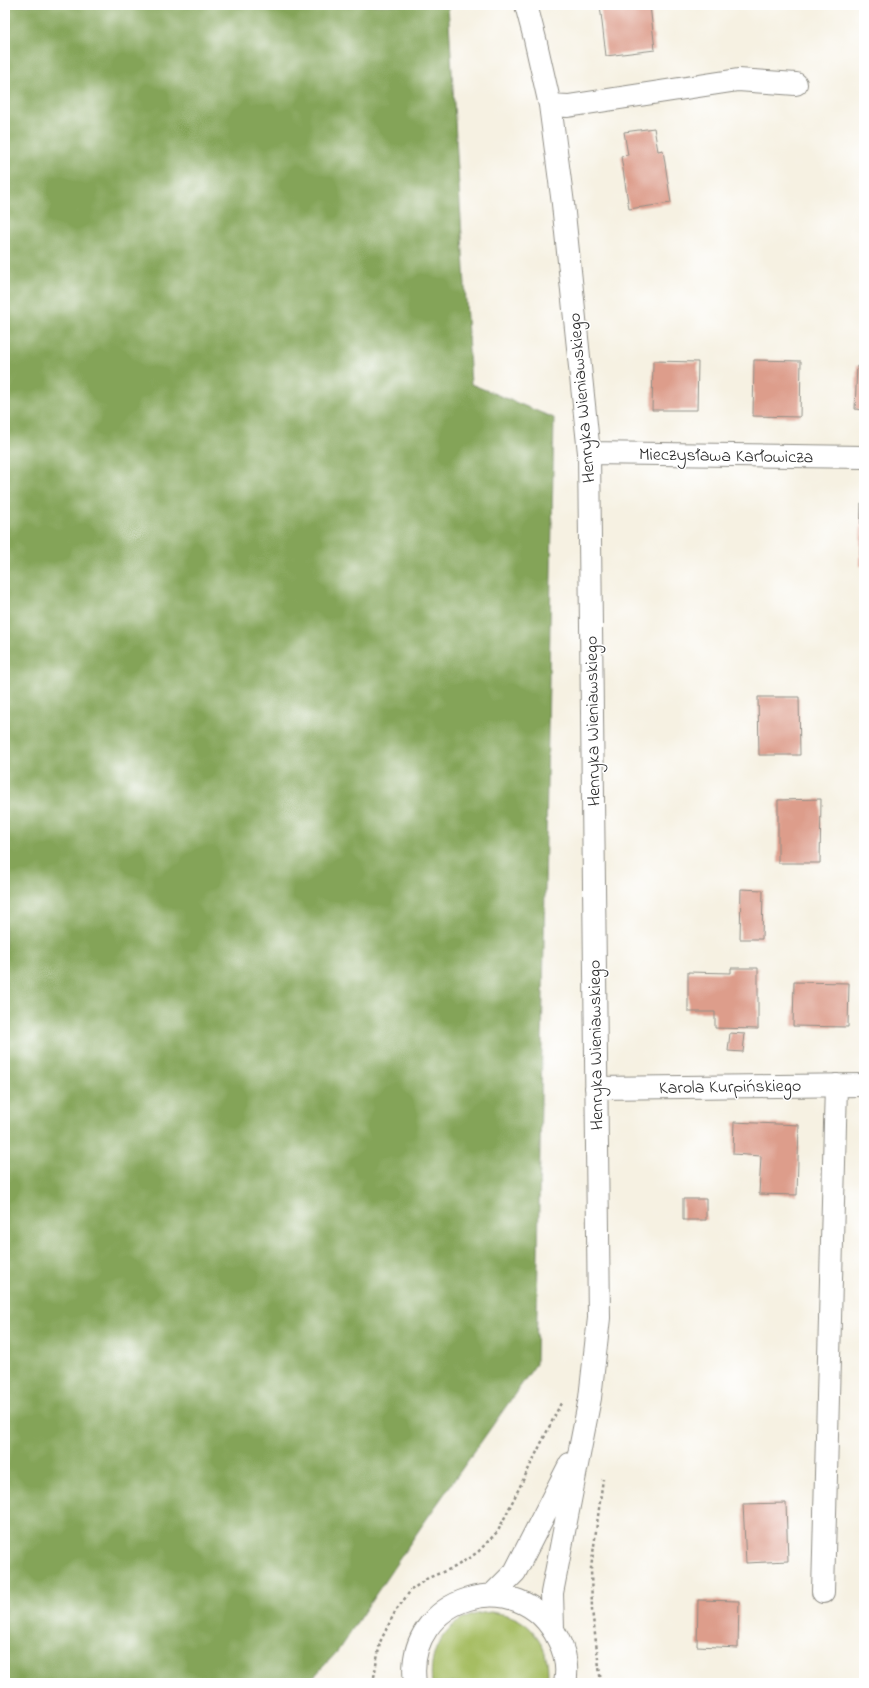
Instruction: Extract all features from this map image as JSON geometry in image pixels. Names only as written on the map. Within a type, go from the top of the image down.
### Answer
[{"type":"street","name":"Henryka Wieniawskiego","points":[[526,5],[550,105],[563,204],[589,453],[599,1318],[590,1398],[560,1559],[552,1593],[553,1628]]},
{"type":"street","points":[[550,105],[568,106],[738,80],[796,84]]},
{"type":"street","name":"Mieczysława Karłowicza","points":[[589,453],[864,458]]},
{"type":"street","points":[[823,1592],[836,1085]]},
{"type":"street","name":"Karola Kurpińskiego","points":[[596,1088],[864,1085]]},
{"type":"street","name":"Henryka Wieniawskiego","points":[[492,1595],[515,1572],[581,1441]]},
{"type":"street","points":[[415,1683],[413,1670],[418,1646],[429,1625],[446,1608],[468,1598],[492,1595],[515,1599],[536,1611],[553,1628],[564,1650],[566,1674],[565,1683]]},
{"type":"path","points":[[373,1683],[380,1642],[395,1612],[411,1590],[428,1578],[455,1567],[478,1552],[498,1531],[564,1396]]},
{"type":"green space","points":[[5,5],[448,5],[471,384],[554,418],[536,1364],[421,1527],[337,1652],[308,1683],[5,1683]]},
{"type":"green space","points":[[491,1612],[508,1615],[520,1620],[535,1634],[545,1652],[548,1672],[547,1683],[432,1683],[432,1661],[440,1641],[446,1633],[453,1625],[462,1619],[475,1614]]},
{"type":"building","points":[[600,5],[650,5],[655,50],[606,56]]},
{"type":"building","points":[[654,128],[658,151],[663,150],[671,203],[629,209],[621,156],[628,155],[624,132]]},
{"type":"building","points":[[754,360],[801,361],[800,417],[753,416]]},
{"type":"building","points":[[653,361],[698,362],[697,410],[652,410]]},
{"type":"building","points":[[857,366],[864,367],[864,410],[855,409]]},
{"type":"building","points":[[861,503],[864,503],[864,566],[860,566]]},
{"type":"building","points":[[758,697],[799,697],[800,755],[759,755]]},
{"type":"building","points":[[821,799],[820,863],[778,863],[778,800]]},
{"type":"building","points":[[741,889],[763,890],[762,939],[740,939]]},
{"type":"building","points":[[731,968],[758,968],[758,1029],[715,1028],[715,1012],[688,1012],[688,972],[731,973]]},
{"type":"building","points":[[794,982],[849,983],[848,1027],[793,1026]]},
{"type":"building","points":[[730,1033],[745,1034],[743,1052],[728,1051]]},
{"type":"building","points":[[734,1122],[799,1125],[797,1195],[759,1194],[761,1156],[733,1154]]},
{"type":"building","points":[[683,1199],[706,1199],[706,1220],[683,1220]]},
{"type":"building","points":[[786,1503],[788,1561],[746,1563],[743,1504]]},
{"type":"building","points":[[698,1600],[739,1601],[738,1648],[697,1646]]}]
